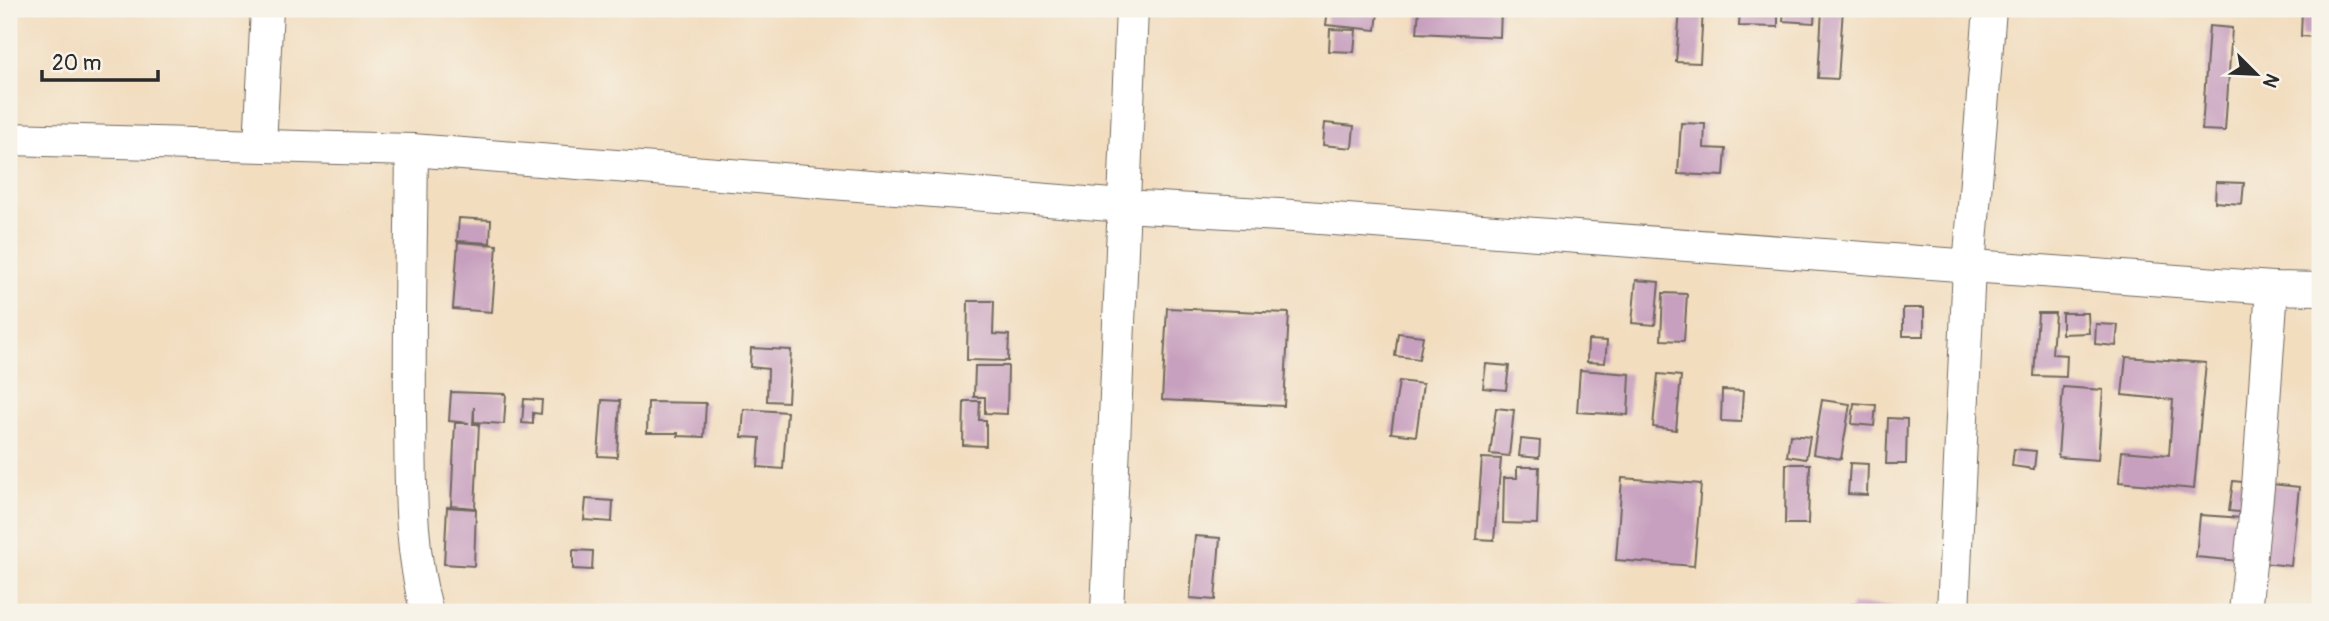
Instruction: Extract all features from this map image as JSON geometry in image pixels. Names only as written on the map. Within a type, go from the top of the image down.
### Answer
[{"type":"street","points":[[260,145],[267,9]]},
{"type":"street","points":[[1107,612],[1132,9]]},
{"type":"street","points":[[1953,612],[1969,267],[1990,9]]},
{"type":"street","points":[[9,139],[412,150],[1124,206],[1293,216],[1969,267],[2320,289]]},
{"type":"street","points":[[412,150],[409,319],[411,519],[418,579],[426,612]]},
{"type":"street","points":[[2245,612],[2258,487],[2272,288]]},
{"type":"building","points":[[1328,9],[1378,12],[1376,30],[1326,25]]},
{"type":"building","points":[[1419,9],[1501,9],[1500,37],[1417,33]]},
{"type":"building","points":[[1680,9],[1703,9],[1700,63],[1676,62]]},
{"type":"building","points":[[1740,9],[1778,9],[1778,27],[1739,26]]},
{"type":"building","points":[[1784,9],[1815,9],[1814,23],[1783,21]]},
{"type":"building","points":[[1822,9],[1843,9],[1838,79],[1818,78]]},
{"type":"building","points":[[2302,9],[2316,9],[2315,37],[2301,36]]},
{"type":"building","points":[[2209,26],[2232,28],[2225,131],[2202,130]]},
{"type":"building","points":[[1330,29],[1356,30],[1354,52],[1329,51]]},
{"type":"building","points":[[1325,123],[1354,126],[1352,148],[1323,145]]},
{"type":"building","points":[[1681,123],[1705,124],[1704,148],[1726,149],[1724,176],[1678,174]]},
{"type":"building","points":[[2216,182],[2244,183],[2242,204],[2215,202]]},
{"type":"building","points":[[459,218],[491,220],[490,243],[457,241]]},
{"type":"building","points":[[458,242],[497,245],[492,312],[453,309]]},
{"type":"building","points":[[1636,280],[1659,282],[1655,325],[1632,323]]},
{"type":"building","points":[[1663,293],[1687,294],[1684,341],[1661,340]]},
{"type":"building","points":[[968,301],[994,301],[993,334],[1009,335],[1008,361],[967,360]]},
{"type":"building","points":[[1167,308],[1289,313],[1284,406],[1162,400]]},
{"type":"building","points":[[1903,308],[1924,308],[1924,336],[1903,336]]},
{"type":"building","points":[[2038,313],[2055,313],[2052,354],[2067,355],[2066,377],[2034,376]]},
{"type":"building","points":[[2062,313],[2088,313],[2089,333],[2062,334]]},
{"type":"building","points":[[2096,324],[2118,325],[2116,346],[2095,344]]},
{"type":"building","points":[[1398,333],[1423,336],[1419,359],[1395,356]]},
{"type":"building","points":[[1588,340],[1607,341],[1605,363],[1587,362]]},
{"type":"building","points":[[751,348],[791,350],[788,402],[767,401],[768,369],[750,367]]},
{"type":"building","points":[[2126,357],[2206,363],[2194,489],[2119,482],[2122,451],[2169,455],[2173,400],[2122,395]]},
{"type":"building","points":[[1486,364],[1509,366],[1506,390],[1483,388]]},
{"type":"building","points":[[975,366],[1008,366],[1007,414],[985,413],[985,397],[974,397]]},
{"type":"building","points":[[1580,370],[1630,374],[1628,415],[1577,412]]},
{"type":"building","points":[[1658,374],[1681,376],[1676,430],[1653,427]]},
{"type":"building","points":[[1399,381],[1423,384],[1416,436],[1391,433]]},
{"type":"building","points":[[2063,387],[2103,390],[2098,460],[2058,457]]},
{"type":"building","points":[[1722,390],[1743,391],[1741,422],[1721,421]]},
{"type":"building","points":[[451,392],[506,394],[504,424],[474,422],[474,407],[473,424],[479,424],[475,508],[451,506],[455,423],[469,423],[449,421]]},
{"type":"building","points":[[524,399],[542,400],[541,414],[533,413],[533,424],[522,423]]},
{"type":"building","points":[[602,400],[620,401],[617,457],[598,456]]},
{"type":"building","points":[[1822,400],[1850,404],[1841,459],[1813,454]]},
{"type":"building","points":[[964,401],[980,401],[979,420],[986,420],[986,446],[963,445]]},
{"type":"building","points":[[648,402],[706,403],[704,437],[678,436],[678,433],[647,433]]},
{"type":"building","points":[[1854,403],[1876,405],[1874,426],[1852,424]]},
{"type":"building","points":[[1496,408],[1514,410],[1509,456],[1490,454]]},
{"type":"building","points":[[744,409],[787,412],[783,469],[758,467],[760,438],[742,437]]},
{"type":"building","points":[[1888,418],[1907,419],[1906,464],[1886,464]]},
{"type":"building","points":[[1790,435],[1810,437],[1806,459],[1787,456]]},
{"type":"building","points":[[1521,439],[1540,441],[1539,458],[1519,456]]},
{"type":"building","points":[[2014,449],[2036,451],[2034,469],[2012,466]]},
{"type":"building","points":[[1482,458],[1501,459],[1494,540],[1476,539]]},
{"type":"building","points":[[1850,463],[1868,464],[1867,495],[1848,494]]},
{"type":"building","points":[[1786,464],[1810,464],[1808,524],[1785,524]]},
{"type":"building","points":[[1517,467],[1539,467],[1537,524],[1503,523],[1504,478],[1517,478]]},
{"type":"building","points":[[1622,478],[1701,484],[1694,566],[1616,560]]},
{"type":"building","points":[[2233,481],[2251,483],[2248,513],[2229,511]]},
{"type":"building","points":[[2262,483],[2299,487],[2291,566],[2253,562]]},
{"type":"building","points":[[586,499],[613,501],[612,522],[584,520]]},
{"type":"building","points":[[447,507],[476,509],[474,566],[444,564]]},
{"type":"building","points":[[2200,515],[2243,518],[2239,561],[2196,557]]},
{"type":"building","points":[[1195,536],[1220,538],[1215,600],[1190,598]]},
{"type":"building","points":[[573,550],[593,551],[592,570],[573,569]]},
{"type":"building","points":[[1852,604],[1896,606],[1896,612],[1851,612]]}]
